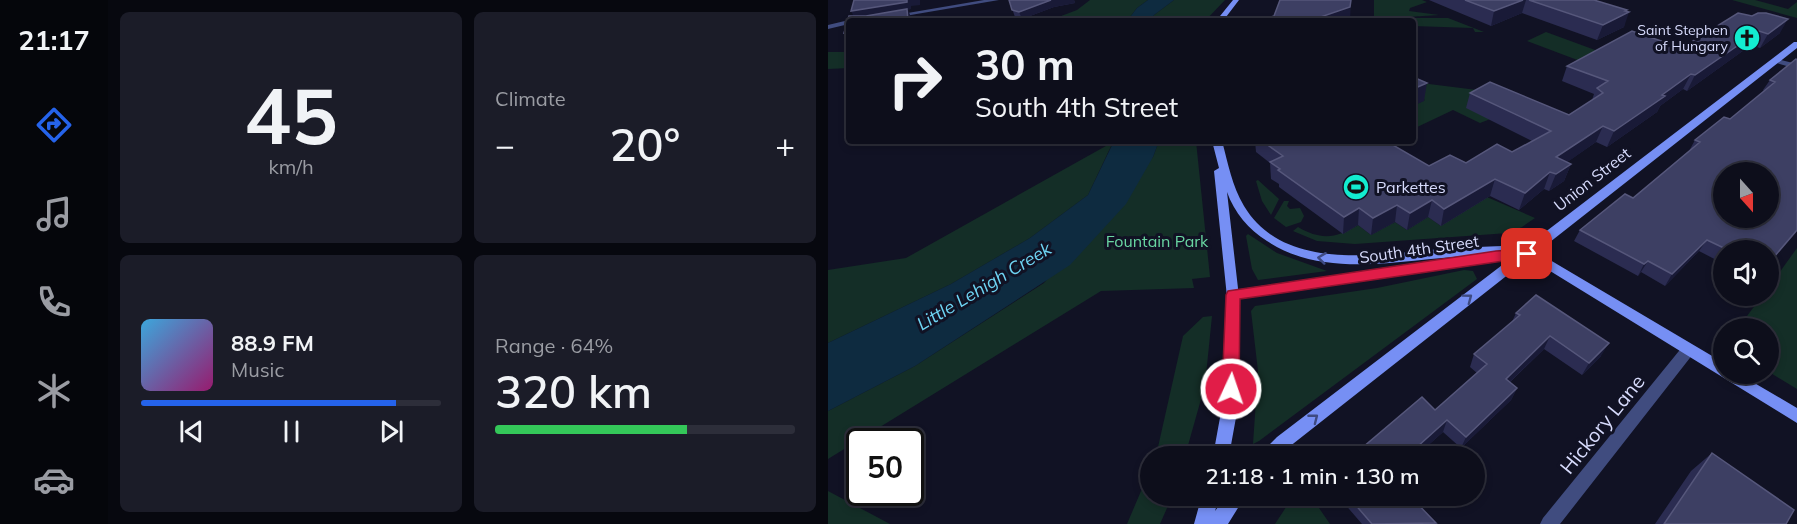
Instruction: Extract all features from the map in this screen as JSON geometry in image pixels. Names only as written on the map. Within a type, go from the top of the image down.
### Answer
[{"type":"street","points":[[936,0],[937,9]]},
{"type":"street","points":[[880,18],[996,0]]},
{"type":"street","points":[[1221,18],[1236,0]]},
{"type":"street","points":[[828,27],[846,23]]},
{"type":"street","name":"Union Street","points":[[1279,446],[1797,44]]},
{"type":"street","points":[[1776,60],[1797,67]]},
{"type":"street","points":[[1217,144],[1233,295],[1229,412],[1223,446]]},
{"type":"street","points":[[1218,144],[1232,192],[1243,213],[1256,227],[1281,246],[1313,258],[1343,260],[1492,250],[1527,254],[1546,263],[1713,365]]},
{"type":"street","name":"South 4th Street","points":[[1233,295],[1496,256],[1527,254]]},
{"type":"street","name":"Hickory Lane","points":[[1549,524],[1688,350]]},
{"type":"street","points":[[1745,384],[1797,416]]},
{"type":"street","points":[[1203,524],[1208,506]]},
{"type":"street","points":[[1217,524],[1229,506]]},
{"type":"green space","points":[[1090,0],[1148,0],[1137,8],[1129,18],[1056,18],[1077,10]]},
{"type":"green space","points":[[1174,0],[1225,0],[1208,18],[1152,18]]},
{"type":"green space","points":[[1374,0],[1422,0],[1427,2],[1410,8],[1409,11],[1439,15],[1407,18],[1374,18]]},
{"type":"green space","points":[[1732,0],[1755,0],[1788,9],[1797,2],[1797,18]]},
{"type":"green space","points":[[1416,18],[1448,18],[1484,32],[1475,32],[1473,28],[1416,26]]},
{"type":"green space","points":[[1546,32],[1606,54],[1588,64],[1527,41]]},
{"type":"green space","points":[[828,52],[846,52],[846,68],[828,69]]},
{"type":"green space","points":[[1416,82],[1493,92],[1493,118],[1480,123],[1453,110],[1416,128],[1416,104],[1425,100],[1419,97]]},
{"type":"green space","points":[[1112,144],[1088,195],[1030,238],[951,284],[828,343],[828,270],[906,258]]},
{"type":"green space","name":"Fountain Park","points":[[1158,144],[1196,144],[1210,277],[1192,279],[1194,288],[1101,291],[878,428],[846,428],[846,448],[828,459],[828,411],[915,366],[1044,283],[1153,157]]},
{"type":"green space","points":[[1360,144],[1390,144],[1450,181],[1535,218],[1508,233],[1355,244],[1317,241],[1293,231],[1298,227],[1314,234],[1328,236],[1342,233],[1358,225],[1371,235],[1395,222],[1407,230],[1428,217],[1441,226]]},
{"type":"green space","points":[[1258,180],[1279,199],[1271,215],[1262,201],[1256,181]]},
{"type":"green space","points":[[1284,201],[1289,201],[1287,206],[1290,209],[1300,208],[1304,216],[1301,222],[1286,227],[1274,218]]},
{"type":"green space","points":[[1248,234],[1277,253],[1327,271],[1258,280],[1252,269],[1246,236]]},
{"type":"green space","points":[[1797,248],[1797,389],[1779,378],[1779,318],[1746,318],[1754,306],[1779,306],[1779,273]]},
{"type":"green space","points":[[1464,270],[1473,271],[1477,279],[1253,444],[1258,371],[1251,311],[1255,306],[1377,288]]},
{"type":"green space","points":[[1212,316],[1205,385],[1188,446],[1158,446],[1183,336],[1203,317]]},
{"type":"green space","points":[[828,491],[846,501],[846,506],[856,506],[890,524],[828,524]]},
{"type":"green space","points":[[1140,493],[1140,506],[1168,506],[1160,524],[1127,524]]},
{"type":"green space","points":[[1287,506],[1318,506],[1330,524],[1275,524]]},
{"type":"water","points":[[1148,0],[1174,0],[1152,18],[1129,18],[1137,8]]},
{"type":"water","name":"Little Lehigh Creek","points":[[1113,144],[1158,144],[1126,204],[1070,265],[915,366],[828,411],[828,343],[951,284],[1030,238],[1088,195]]},
{"type":"building","points":[[854,0],[907,0],[907,2],[851,11]]},
{"type":"building","points":[[1009,0],[1051,0],[1019,12],[1012,10]]},
{"type":"building","points":[[1280,0],[1351,0],[1350,7],[1318,18],[1268,18],[1274,16]]},
{"type":"building","points":[[1465,0],[1523,0],[1494,11]]},
{"type":"building","points":[[1529,0],[1594,0],[1629,12],[1603,25]]},
{"type":"building","points":[[907,9],[908,18],[848,18],[849,16],[866,16]]},
{"type":"building","points":[[1738,13],[1752,16],[1766,13],[1788,19],[1768,34],[1759,31],[1695,75],[1691,74],[1662,95],[1665,96],[1614,131],[1603,126],[1556,157],[1571,164],[1556,174],[1550,172],[1525,193],[1495,179],[1444,209],[1432,200],[1410,213],[1397,205],[1373,218],[1359,208],[1344,217],[1270,162],[1283,156],[1266,144],[1391,144],[1429,166],[1450,155],[1466,163],[1497,144],[1512,152],[1551,131],[1470,93],[1490,82],[1569,115],[1603,93],[1597,88],[1608,81],[1567,66],[1632,31],[1682,48]]},
{"type":"building","points":[[1796,59],[1797,230],[1779,251],[1779,240],[1713,240],[1713,243],[1707,240],[1672,274],[1648,261],[1644,264],[1580,230],[1625,194],[1633,198],[1700,142],[1695,140],[1724,117],[1730,119],[1775,82],[1770,80]]},
{"type":"building","points":[[1416,78],[1427,83],[1416,88]]},
{"type":"building","points":[[1536,295],[1609,343],[1589,363],[1550,336],[1506,379],[1517,388],[1466,437],[1447,420],[1418,446],[1364,446],[1422,397],[1435,410],[1487,364],[1474,354],[1520,315],[1516,313]]},
{"type":"building","points":[[1712,453],[1794,510],[1786,524],[1664,524]]},
{"type":"building","points":[[1356,506],[1420,506],[1436,523],[1372,524]]},
{"type":"place","name":"Saint Stephen of Hungary","points":[[1747,38]]},
{"type":"place","name":"Parkettes","points":[[1356,187]]},
{"type":"route","points":[[1231,389],[1233,295],[1496,256],[1527,254]]}]
